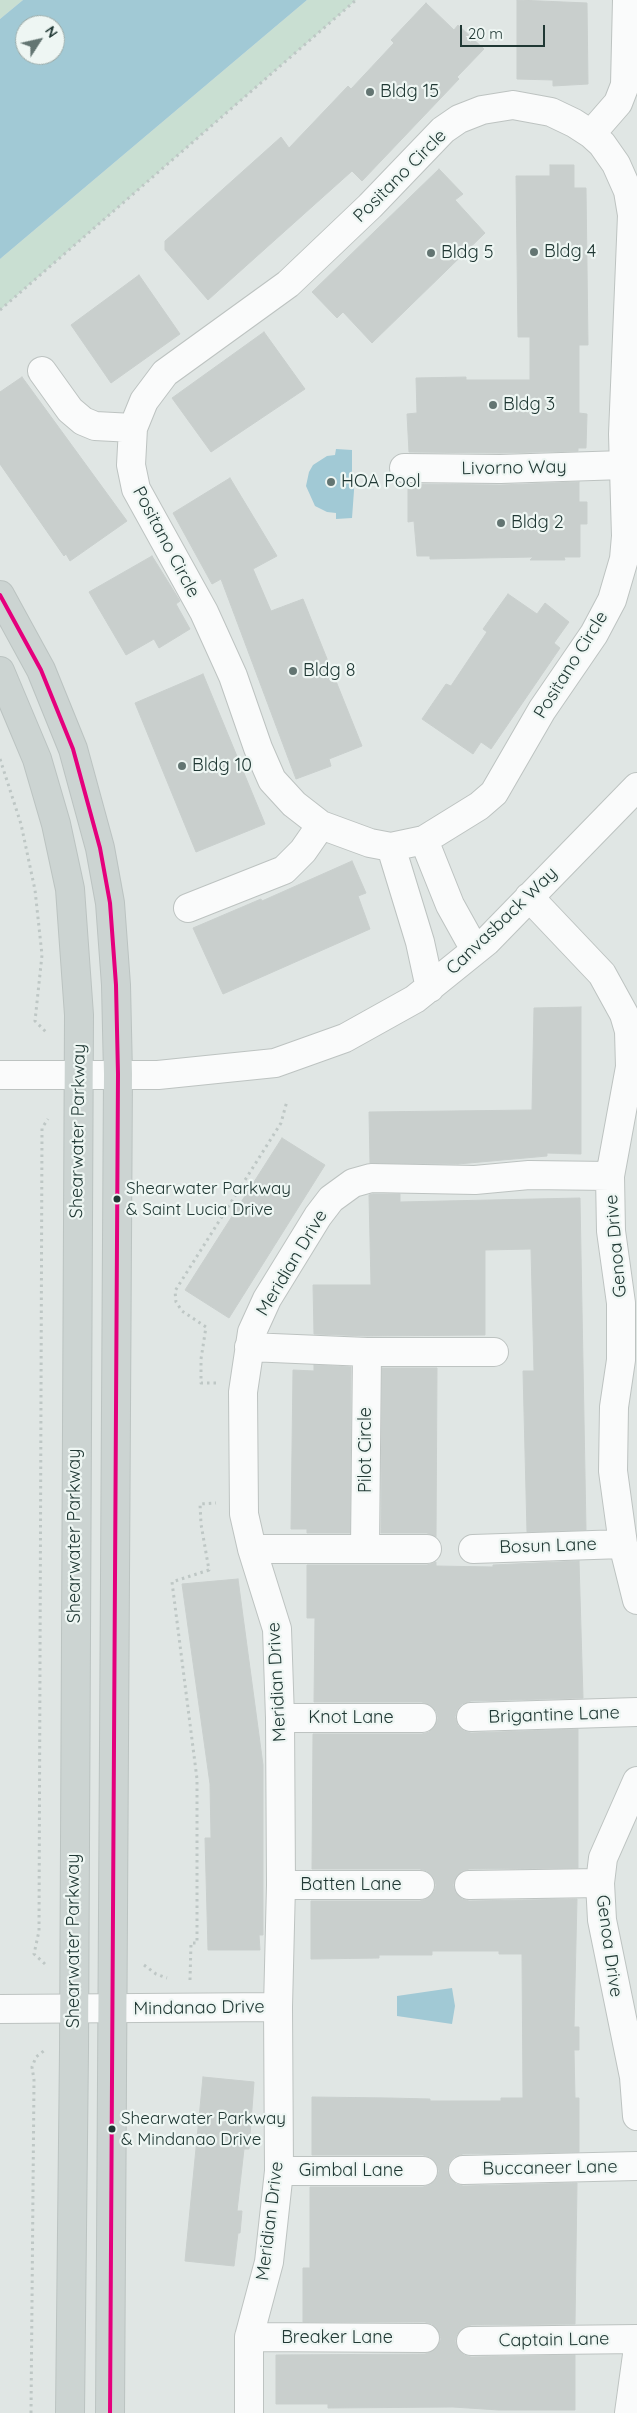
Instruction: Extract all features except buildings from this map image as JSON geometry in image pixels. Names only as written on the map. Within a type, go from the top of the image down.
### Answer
[{"type":"main road","name":"Shearwater Parkway","points":[[0,595],[41,670],[73,749],[100,848],[110,903],[116,985],[118,1074],[110,2413]]},
{"type":"main road","name":"Shearwater Parkway","points":[[0,671],[37,760],[56,824],[70,889],[79,1016],[70,2413]]},
{"type":"street","points":[[591,134],[618,103],[626,86],[627,0]]},
{"type":"street","name":"Positano Circle","points":[[506,105],[528,106],[560,115],[591,134],[609,154],[622,176],[631,210],[624,465],[626,536],[624,559],[612,600],[594,634],[542,710],[494,793],[479,806],[424,840],[391,846],[370,843],[321,824],[294,804],[267,771],[233,676],[207,620],[136,489],[131,465],[133,428],[144,401],[165,373],[288,284],[370,206],[434,138],[459,119],[490,108],[506,105]]},
{"type":"street","points":[[42,370],[70,410],[83,421],[95,426],[133,428]]},
{"type":"street","name":"Livorno Way","points":[[404,468],[500,469],[624,465]]},
{"type":"street","name":"Canvasback Way","points":[[0,1075],[158,1075],[275,1063],[344,1038],[391,1014],[430,988],[475,950],[637,787]]},
{"type":"street","points":[[188,908],[284,870],[303,851],[321,824]]},
{"type":"street","points":[[424,840],[450,905],[475,950]]},
{"type":"street","points":[[391,846],[420,942],[430,988]]},
{"type":"street","name":"Genoa Drive","points":[[529,897],[602,974],[624,1014],[631,1044],[630,1067],[610,1176],[611,1231],[622,1303],[620,1360],[614,1407],[613,1472],[623,1544],[637,1600]]},
{"type":"street","name":"Meridian Drive","points":[[249,2413],[249,2337],[269,2262],[279,2171],[278,2007],[281,1885],[280,1718],[276,1629],[252,1549],[244,1504],[244,1392],[252,1332],[267,1299],[318,1216],[331,1200],[353,1183],[371,1178],[475,1180],[529,1175],[610,1176]]},
{"type":"street","points":[[249,1347],[366,1352],[494,1352]]},
{"type":"street","name":"Pilot Circle","points":[[365,1547],[366,1352]]},
{"type":"street","name":"Bosun Lane","points":[[473,1549],[623,1544]]},
{"type":"street","points":[[252,1549],[365,1547],[426,1549]]},
{"type":"street","name":"Brigantine Lane","points":[[471,1717],[637,1712]]},
{"type":"street","name":"Knot Lane","points":[[280,1718],[422,1718]]},
{"type":"street","name":"Genoa Drive","points":[[637,1781],[603,1858],[600,1883],[602,1920],[634,2077],[637,2116]]},
{"type":"street","points":[[469,1885],[600,1883]]},
{"type":"street","name":"Batten Lane","points":[[281,1885],[420,1885]]},
{"type":"street","name":"Mindanao Drive","points":[[0,2009],[278,2007]]},
{"type":"street","name":"Buccaneer Lane","points":[[463,2170],[637,2166]]},
{"type":"street","name":"Gimbal Lane","points":[[279,2171],[423,2171]]},
{"type":"street","name":"Breaker Lane","points":[[249,2337],[425,2338]]},
{"type":"street","name":"Captain Lane","points":[[471,2341],[637,2339]]},
{"type":"street","points":[[629,2413],[637,2355]]},
{"type":"path","points":[[0,310],[356,0]]},
{"type":"path","points":[[0,759],[21,824],[35,890],[42,955],[35,1021],[48,1034]]},
{"type":"path","points":[[225,1384],[201,1383],[201,1359],[206,1327],[179,1307],[175,1291],[281,1123],[287,1102]]},
{"type":"path","points":[[45,1964],[34,1954],[39,1931],[42,1128],[48,1119]]},
{"type":"path","points":[[188,1980],[190,1980],[191,1942],[197,1943],[197,1779],[172,1582],[210,1570],[201,1524],[200,1504],[224,1503]]},
{"type":"path","points":[[144,1965],[156,1974],[172,1979]]},
{"type":"path","points":[[31,2413],[34,2090],[32,2067],[36,2057],[46,2050]]},
{"type":"green space","points":[[0,0],[23,0],[0,19]]},
{"type":"green space","points":[[307,0],[356,0],[0,310],[0,259]]},
{"type":"water","points":[[23,0],[307,0],[0,259],[0,19]]},
{"type":"water","name":"HOA Pool","points":[[336,449],[352,450],[352,476],[355,477],[352,518],[336,519],[336,513],[327,512],[315,506],[306,486],[309,472],[313,465],[327,456],[335,455]]},
{"type":"water","points":[[452,1988],[455,2006],[452,2024],[397,2016],[397,1996]]},
{"type":"transit line","points":[[0,595],[41,670],[73,749],[100,848],[110,903],[116,985],[118,1074],[110,2413]]},
{"type":"place","name":"Bldg 15","points":[[370,92]]},
{"type":"place","name":"Bldg 4","points":[[534,252]]},
{"type":"place","name":"Bldg 5","points":[[431,253]]},
{"type":"place","name":"Bldg 3","points":[[493,405]]},
{"type":"place","name":"HOA Pool","points":[[331,482]]},
{"type":"place","name":"Bldg 2","points":[[501,523]]},
{"type":"place","name":"Bldg 8","points":[[293,671]]},
{"type":"place","name":"Bldg 10","points":[[182,766]]},
{"type":"place","name":"Shearwater Parkway & Saint Lucia Drive","points":[[117,1199]]},
{"type":"place","name":"Shearwater Parkway & Mindanao Drive","points":[[112,2129]]}]
